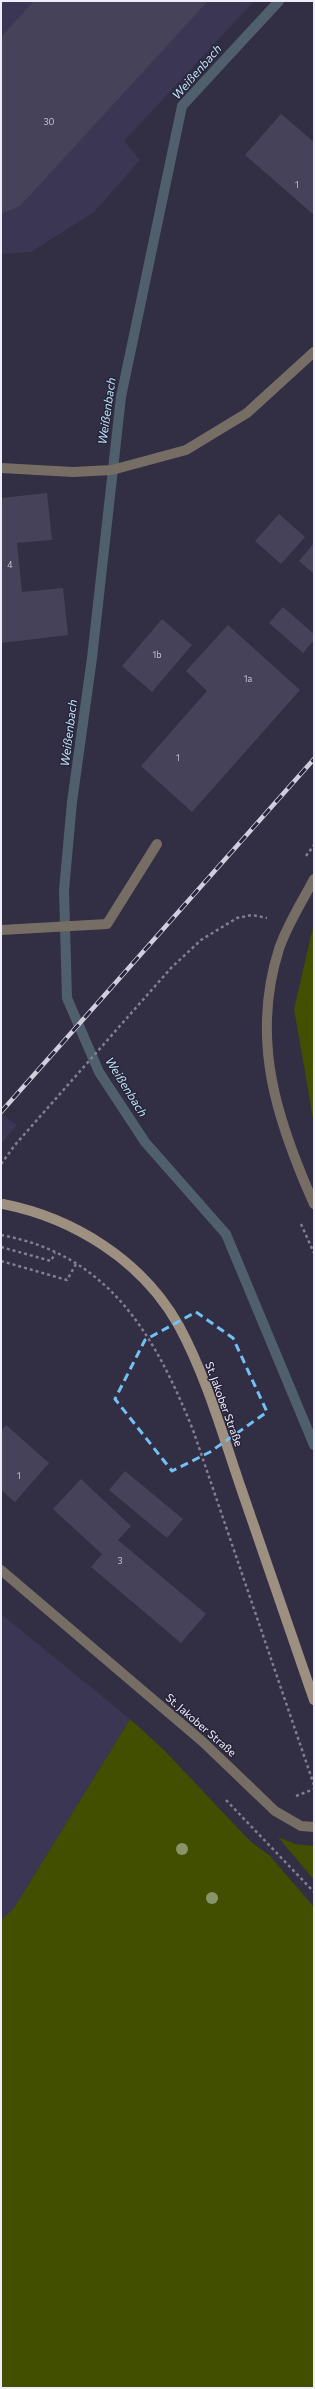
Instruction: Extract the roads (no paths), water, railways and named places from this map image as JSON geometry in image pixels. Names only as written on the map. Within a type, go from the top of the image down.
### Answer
[{"type":"main road","name":"St. Jakober Straße","points":[[3,1204],[37,1213],[83,1232],[120,1258],[146,1283],[178,1325],[195,1358],[314,1700]]},
{"type":"street","points":[[1,468],[73,472],[112,470],[186,450],[246,413],[314,352]]},
{"type":"street","points":[[1,930],[107,924],[157,844]]},
{"type":"street","points":[[314,879],[279,949],[270,983],[266,1019],[271,1086],[282,1125],[314,1204]]},
{"type":"street","name":"St. Jakober Straße","points":[[1,1570],[203,1742],[275,1811],[301,1826],[314,1827]]},
{"type":"waterway","name":"Weißenbach","points":[[279,1],[182,106],[121,397],[92,658],[72,802],[64,890],[67,998],[99,1072],[145,1142],[226,1234],[314,1445]]},
{"type":"railway","points":[[1,1112],[314,759]]}]
